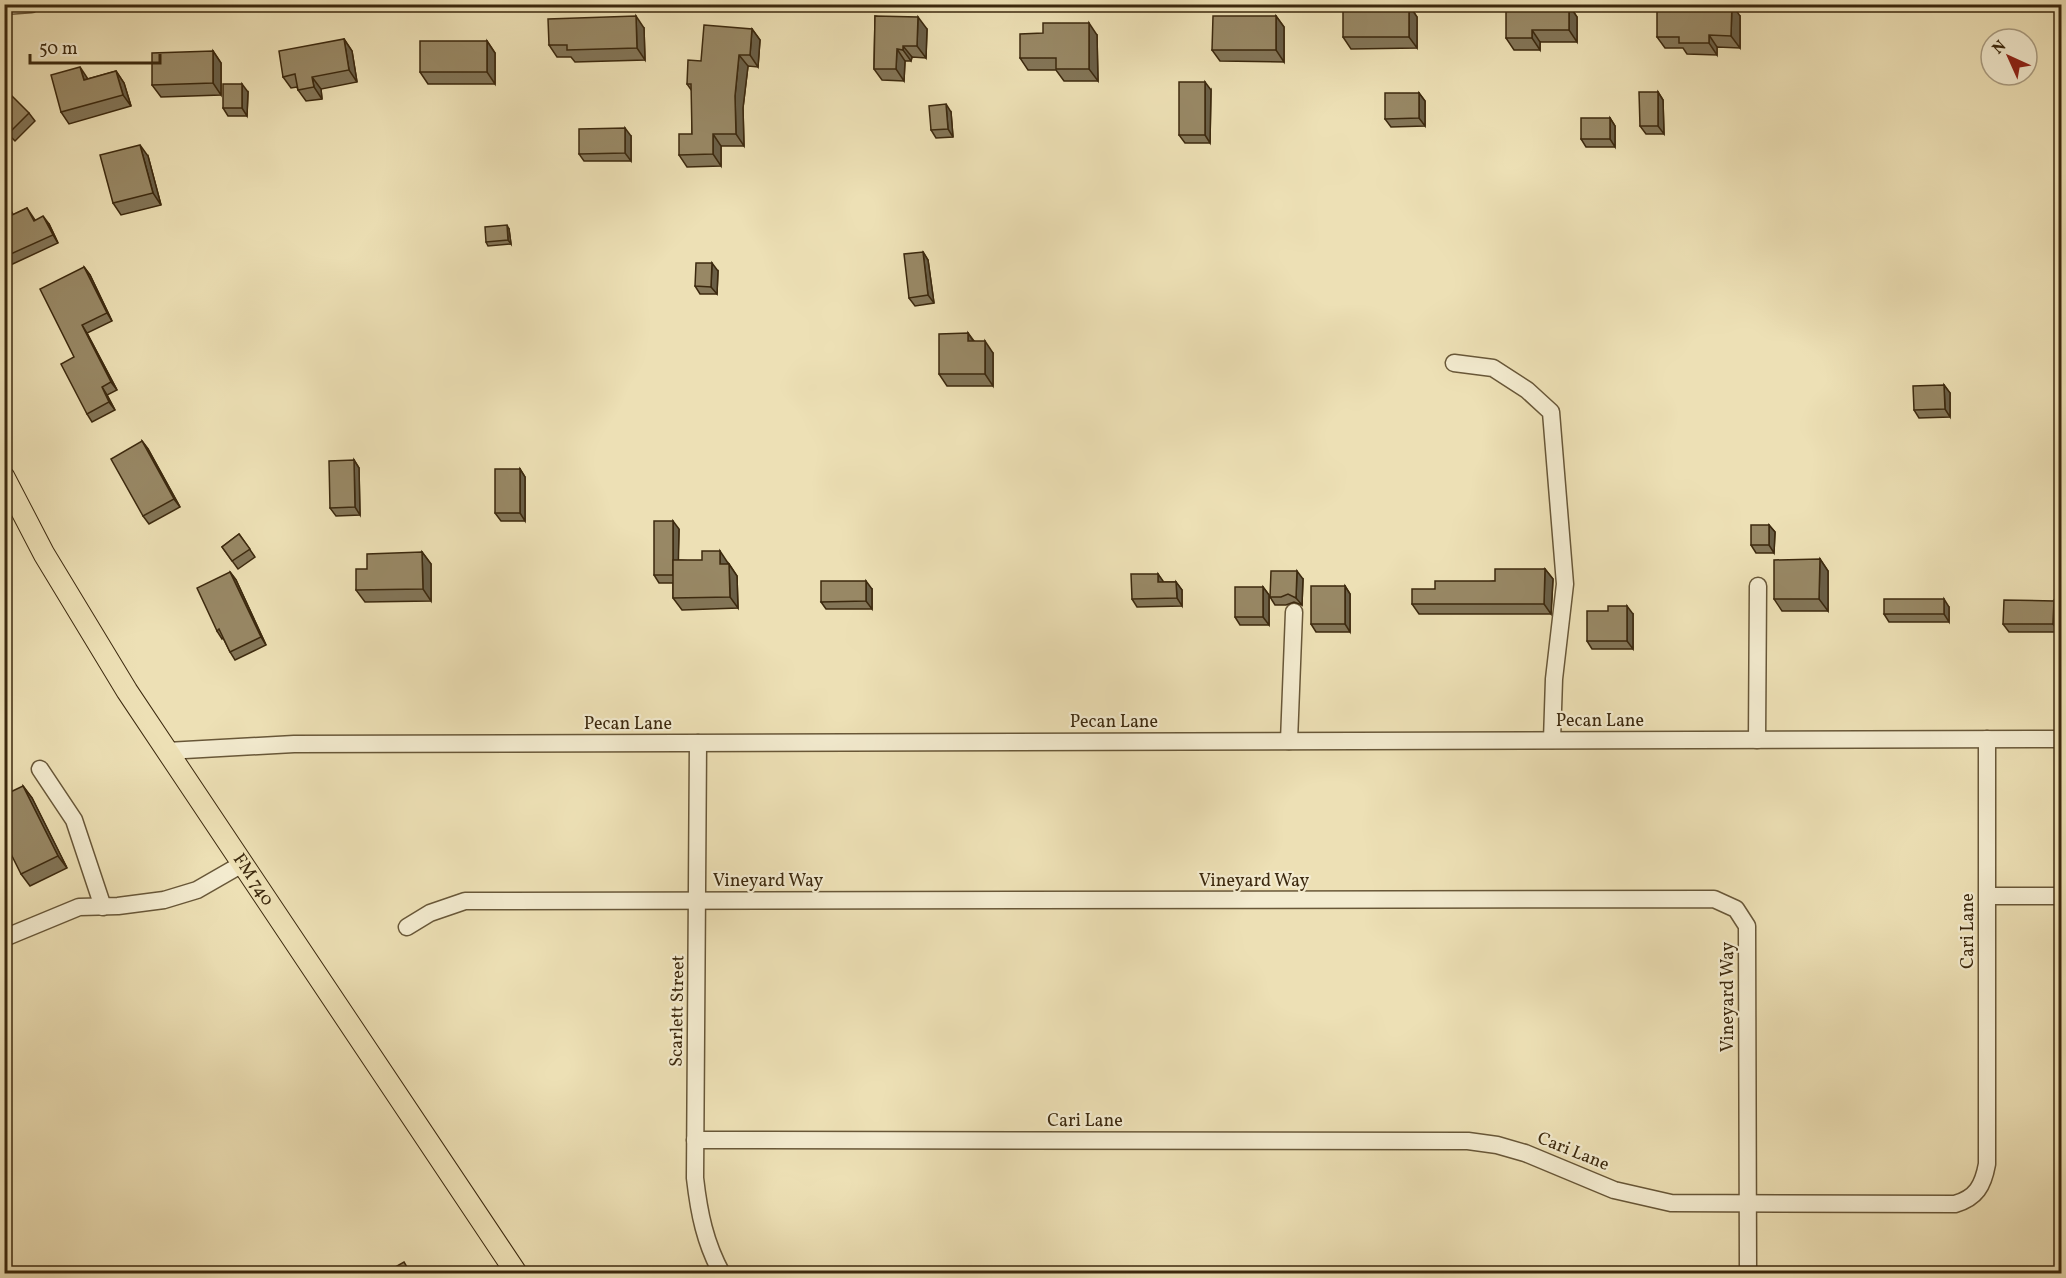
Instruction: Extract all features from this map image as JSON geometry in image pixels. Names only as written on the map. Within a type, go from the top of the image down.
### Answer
[{"type":"main road","name":"FM 740","points":[[4,477],[44,554],[167,750],[517,1274]]},
{"type":"street","points":[[4,6],[31,4]]},
{"type":"street","points":[[1454,363],[1492,368],[1527,390],[1551,412],[1565,584],[1554,679],[1552,741]]},
{"type":"street","points":[[1757,740],[1758,586]]},
{"type":"street","points":[[1289,741],[1294,612]]},
{"type":"street","name":"Cari Lane","points":[[695,1140],[1468,1141],[1497,1144],[1525,1153],[1614,1190],[1671,1203],[1955,1204],[1968,1200],[1978,1191],[1987,1164],[1988,739]]},
{"type":"street","name":"Pecan Lane","points":[[167,750],[304,744],[2061,739]]},
{"type":"street","name":"Scarlett Street","points":[[698,743],[699,901],[695,1178],[702,1229],[711,1254],[722,1274]]},
{"type":"street","points":[[40,769],[74,820],[103,907]]},
{"type":"street","points":[[4,939],[79,907],[103,907],[164,900],[197,890],[244,863]]},
{"type":"street","points":[[1988,896],[2061,896]]},
{"type":"street","name":"Vineyard Way","points":[[407,927],[430,913],[465,901],[1714,899],[1736,909],[1747,927],[1748,1274]]},
{"type":"building","points":[[1657,4],[1732,4],[1731,36],[1709,35],[1709,43],[1679,43],[1679,37],[1657,37]]},
{"type":"building","points":[[1409,5],[1409,37],[1343,37],[1343,6]]},
{"type":"building","points":[[1506,5],[1569,5],[1569,30],[1532,30],[1532,38],[1506,38]]},
{"type":"building","points":[[636,16],[637,48],[567,50],[567,45],[549,45],[548,19]]},
{"type":"building","points":[[875,16],[918,17],[917,46],[903,46],[903,50],[897,49],[896,69],[874,69]]},
{"type":"building","points":[[1213,16],[1276,16],[1276,50],[1212,50]]},
{"type":"building","points":[[1043,23],[1089,23],[1089,69],[1056,69],[1056,58],[1020,58],[1020,34],[1043,33]]},
{"type":"building","points":[[704,25],[752,29],[750,55],[739,55],[735,96],[736,134],[713,134],[713,154],[679,155],[679,134],[692,134],[691,84],[687,84],[688,60],[701,61]]},
{"type":"building","points":[[344,39],[349,70],[312,77],[314,87],[298,90],[295,74],[283,77],[279,51]]},
{"type":"building","points":[[420,41],[487,41],[487,72],[420,72]]},
{"type":"building","points":[[213,51],[213,83],[152,85],[152,53]]},
{"type":"building","points":[[80,67],[84,80],[116,71],[123,95],[61,112],[51,75]]},
{"type":"building","points":[[1179,82],[1205,82],[1205,135],[1179,135]]},
{"type":"building","points":[[223,84],[242,84],[242,108],[223,108]]},
{"type":"building","points":[[1639,92],[1658,92],[1658,126],[1640,126]]},
{"type":"building","points":[[1385,93],[1419,93],[1419,118],[1385,119]]},
{"type":"building","points":[[12,96],[29,113],[9,133],[4,128],[4,103]]},
{"type":"building","points":[[946,104],[948,129],[931,130],[929,106]]},
{"type":"building","points":[[1581,118],[1610,118],[1610,139],[1581,139]]},
{"type":"building","points":[[625,128],[625,153],[579,154],[579,129]]},
{"type":"building","points":[[140,145],[153,193],[113,203],[100,155]]},
{"type":"building","points":[[4,200],[12,215],[27,208],[34,221],[43,216],[53,235],[4,257]]},
{"type":"building","points":[[507,225],[508,240],[486,242],[485,227]]},
{"type":"building","points":[[923,252],[928,295],[909,298],[904,254]]},
{"type":"building","points":[[696,263],[712,263],[711,287],[695,286]]},
{"type":"building","points":[[84,267],[107,313],[82,325],[111,382],[102,387],[109,402],[87,414],[61,364],[74,357],[40,289]]},
{"type":"building","points":[[968,333],[968,341],[985,341],[985,374],[939,374],[939,334]]},
{"type":"building","points":[[1944,385],[1945,409],[1914,410],[1913,386]]},
{"type":"building","points":[[142,441],[174,499],[143,516],[111,459]]},
{"type":"building","points":[[354,460],[355,507],[330,508],[329,461]]},
{"type":"building","points":[[495,469],[520,469],[520,513],[495,513]]},
{"type":"building","points":[[654,521],[673,521],[673,575],[654,575]]},
{"type":"building","points":[[1751,525],[1769,525],[1769,545],[1751,545]]},
{"type":"building","points":[[239,534],[250,549],[232,561],[222,547]]},
{"type":"building","points":[[702,551],[720,551],[720,564],[729,564],[730,597],[673,598],[673,560],[702,560]]},
{"type":"building","points":[[422,552],[423,589],[356,590],[356,569],[367,569],[367,554]]},
{"type":"building","points":[[1820,559],[1819,599],[1774,599],[1774,560]]},
{"type":"building","points":[[1495,569],[1545,569],[1544,604],[1412,604],[1412,589],[1435,589],[1435,581],[1495,581]]},
{"type":"building","points":[[1271,571],[1297,571],[1296,598],[1288,594],[1281,597],[1270,597]]},
{"type":"building","points":[[230,572],[261,637],[230,652],[219,629],[217,631],[197,588]]},
{"type":"building","points":[[1131,574],[1158,574],[1158,582],[1176,582],[1177,598],[1132,599]]},
{"type":"building","points":[[821,581],[866,581],[866,601],[821,602]]},
{"type":"building","points":[[1311,586],[1345,586],[1345,624],[1311,624]]},
{"type":"building","points":[[1235,587],[1263,587],[1263,617],[1235,617]]},
{"type":"building","points":[[1884,599],[1944,599],[1944,614],[1884,614]]},
{"type":"building","points":[[2004,600],[2054,601],[2053,624],[2003,624]]},
{"type":"building","points":[[1608,606],[1627,606],[1627,641],[1587,641],[1587,611],[1608,611]]},
{"type":"building","points":[[23,786],[58,856],[21,874],[4,840],[4,795]]},
{"type":"building","points":[[404,1262],[411,1274],[383,1274]]}]
